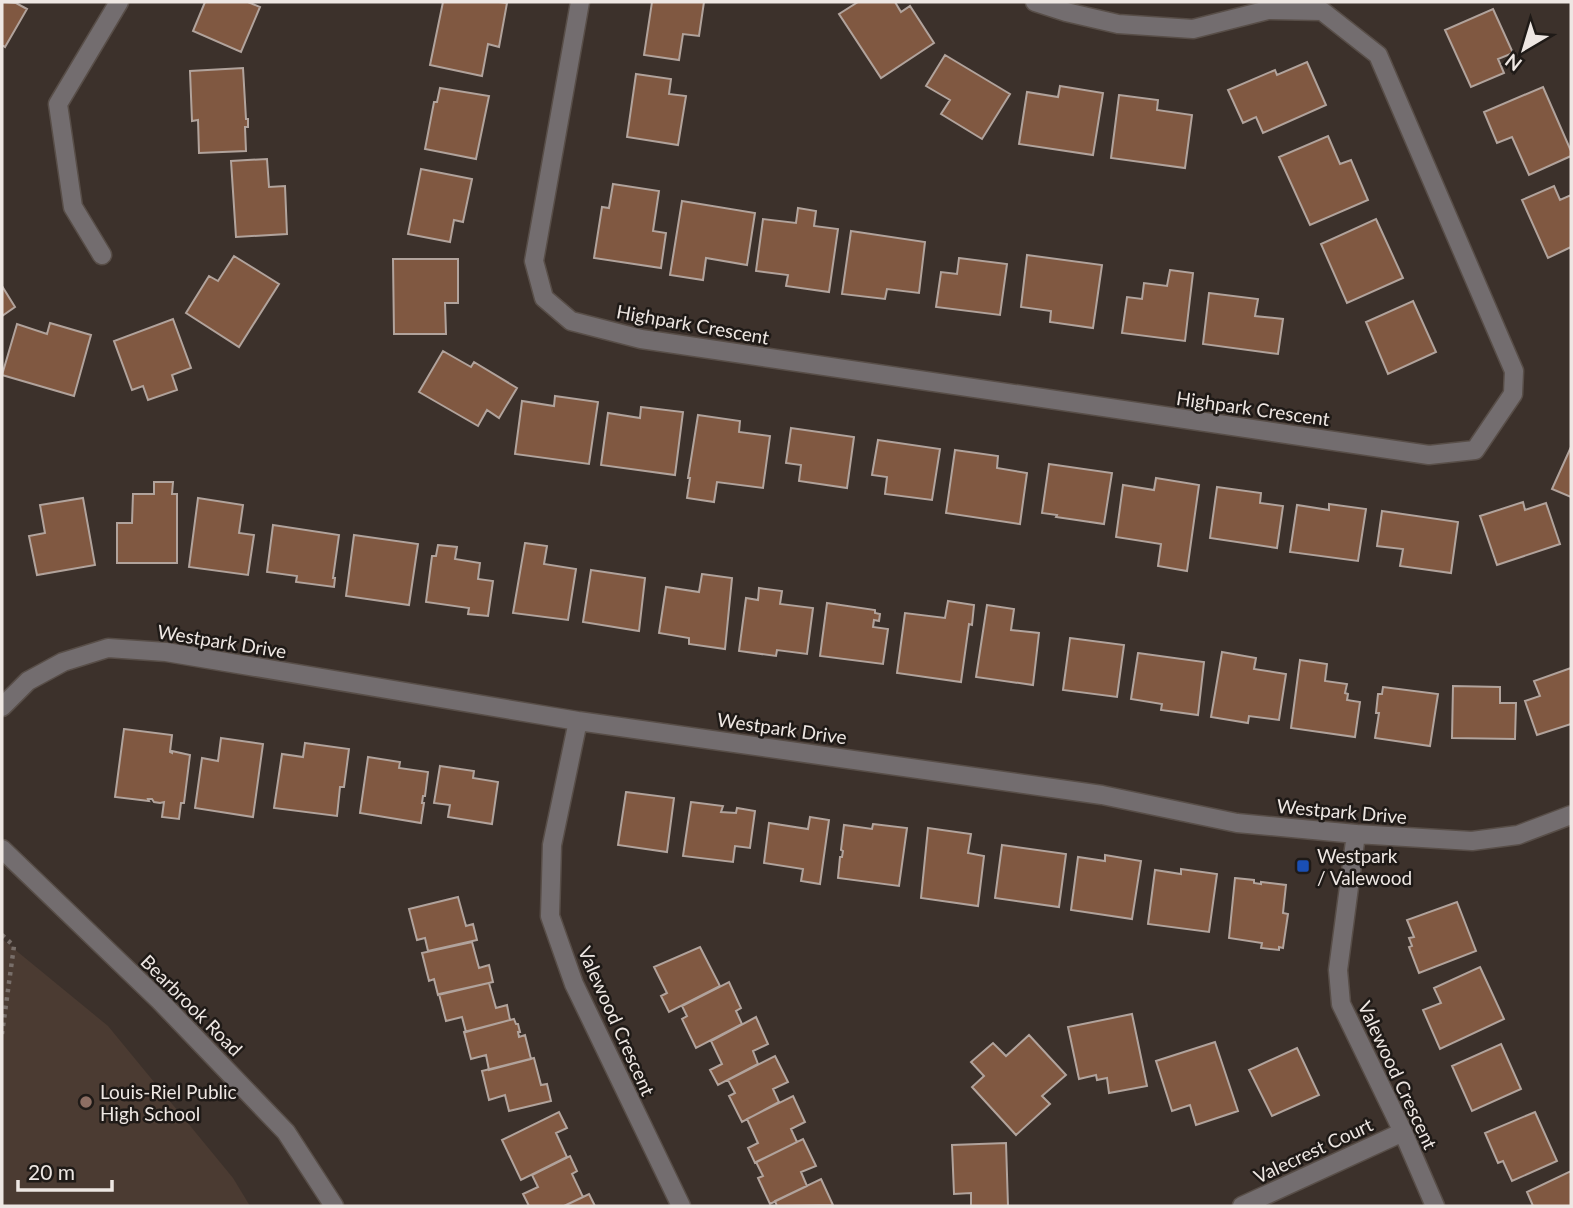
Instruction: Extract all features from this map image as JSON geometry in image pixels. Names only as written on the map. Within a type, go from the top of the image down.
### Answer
[{"type":"street","points":[[102,255],[73,207],[58,104],[119,2]]},
{"type":"street","name":"Highpark Crescent","points":[[580,2],[534,261],[544,298],[571,321],[641,340],[1415,453],[1475,450],[1513,394],[1514,371],[1378,55],[1322,11],[1268,10],[1193,29],[1118,24],[1035,2]]},
{"type":"street","name":"Westpark Drive","points":[[2,707],[28,681],[51,668],[108,648],[166,652],[579,721],[1102,794],[1237,823],[1472,841],[1518,835],[1571,815]]},
{"type":"street","name":"Valewood Crescent","points":[[579,721],[552,845],[550,916],[574,984],[681,1206]]},
{"type":"street","name":"Valewood Crescent","points":[[1356,834],[1338,970],[1341,1004],[1403,1132],[1435,1206]]},
{"type":"street","name":"Bearbrook Road","points":[[2,849],[160,1001],[286,1132],[334,1206]]},
{"type":"street","name":"Valecrest Court","points":[[1242,1206],[1403,1132]]},
{"type":"path","points":[[2,935],[14,946],[2,1034]]},
{"type":"shaded area","name":"Louis-Riel Public High School","points":[[2,939],[108,1026],[233,1178],[250,1206],[2,1206]]},
{"type":"building","points":[[2,2],[16,3],[27,9],[5,47],[2,45]]},
{"type":"building","points":[[205,2],[248,2],[260,7],[241,52],[193,31]]},
{"type":"building","points":[[443,2],[507,3],[499,47],[488,44],[482,76],[430,65]]},
{"type":"building","points":[[652,2],[704,2],[699,36],[683,34],[679,60],[644,55]]},
{"type":"building","points":[[858,2],[895,2],[901,12],[910,6],[934,43],[881,78],[839,14]]},
{"type":"building","points":[[1493,9],[1513,53],[1498,59],[1504,73],[1471,87],[1445,30]]},
{"type":"building","points":[[945,55],[1010,94],[982,139],[941,114],[950,100],[926,86]]},
{"type":"building","points":[[1307,62],[1326,105],[1263,133],[1256,117],[1243,123],[1228,90],[1275,70],[1277,75]]},
{"type":"building","points":[[243,68],[248,119],[248,127],[245,127],[246,151],[199,153],[198,120],[192,121],[190,71]]},
{"type":"building","points":[[636,74],[671,79],[669,94],[686,96],[678,145],[627,137]]},
{"type":"building","points":[[1060,86],[1103,93],[1093,155],[1019,144],[1027,92],[1058,97]]},
{"type":"building","points":[[1543,87],[1571,156],[1529,175],[1512,137],[1497,143],[1484,112]]},
{"type":"building","points":[[440,88],[489,96],[476,159],[425,149],[434,102],[437,102]]},
{"type":"building","points":[[1119,95],[1158,100],[1157,110],[1192,115],[1185,168],[1111,158]]},
{"type":"building","points":[[1328,136],[1340,164],[1351,160],[1368,200],[1310,225],[1279,157]]},
{"type":"building","points":[[267,159],[269,187],[285,186],[287,234],[236,237],[231,161]]},
{"type":"building","points":[[421,169],[472,179],[463,222],[454,220],[450,242],[408,234]]},
{"type":"building","points":[[613,184],[659,191],[653,231],[666,233],[661,268],[594,258],[602,207],[609,208]]},
{"type":"building","points":[[1554,186],[1560,200],[1571,195],[1571,247],[1548,258],[1522,200]]},
{"type":"building","points":[[682,201],[755,213],[747,265],[706,258],[703,280],[670,275]]},
{"type":"building","points":[[798,208],[816,211],[814,226],[838,229],[829,292],[786,286],[788,275],[756,271],[763,219],[796,223]]},
{"type":"building","points":[[1376,219],[1403,278],[1347,303],[1321,244]]},
{"type":"building","points":[[851,231],[925,242],[919,293],[887,289],[885,299],[842,294]]},
{"type":"building","points":[[1027,255],[1102,265],[1093,328],[1050,322],[1051,311],[1021,307]]},
{"type":"building","points":[[234,256],[279,284],[239,347],[186,313],[209,276],[218,281]]},
{"type":"building","points":[[959,258],[1007,264],[1000,315],[936,307],[941,272],[957,274]]},
{"type":"building","points":[[393,259],[458,259],[458,303],[445,303],[446,334],[394,334]]},
{"type":"building","points":[[1170,270],[1193,273],[1185,341],[1122,333],[1127,297],[1142,299],[1144,283],[1167,286]]},
{"type":"building","points":[[2,286],[15,307],[2,316]]},
{"type":"building","points":[[1209,293],[1258,299],[1255,316],[1283,319],[1278,354],[1203,344]]},
{"type":"building","points":[[1413,301],[1436,352],[1388,374],[1366,322]]},
{"type":"building","points":[[173,319],[191,368],[172,375],[177,390],[148,400],[143,386],[132,390],[114,341]]},
{"type":"building","points":[[50,323],[91,335],[74,396],[2,375],[17,324],[47,334]]},
{"type":"building","points":[[443,351],[471,367],[474,362],[517,388],[499,418],[487,410],[478,426],[419,392]]},
{"type":"building","points":[[555,396],[598,402],[589,464],[515,454],[522,401],[554,406]]},
{"type":"building","points":[[641,407],[683,412],[675,475],[601,465],[608,413],[640,418]]},
{"type":"building","points":[[698,415],[740,421],[739,432],[770,436],[763,488],[717,482],[714,502],[687,498]]},
{"type":"building","points":[[791,428],[854,437],[847,488],[799,481],[801,465],[786,463]]},
{"type":"building","points":[[878,440],[940,449],[932,500],[885,494],[887,477],[872,475]]},
{"type":"building","points":[[1571,447],[1571,497],[1552,489]]},
{"type":"building","points":[[955,450],[998,456],[997,468],[1027,473],[1020,524],[946,513]]},
{"type":"building","points":[[1049,464],[1112,473],[1104,524],[1042,513]]},
{"type":"building","points":[[1156,478],[1199,485],[1187,571],[1158,566],[1161,544],[1116,537],[1123,485],[1154,490]]},
{"type":"building","points":[[154,482],[173,482],[172,494],[177,494],[177,563],[117,563],[117,523],[132,523],[133,494],[154,494]]},
{"type":"building","points":[[1217,487],[1261,493],[1260,503],[1283,506],[1277,548],[1210,538]]},
{"type":"building","points":[[83,498],[95,565],[37,575],[29,536],[45,533],[40,505]]},
{"type":"building","points":[[198,498],[243,505],[239,533],[254,535],[248,575],[189,567]]},
{"type":"building","points":[[1523,502],[1525,510],[1546,503],[1560,544],[1497,565],[1480,516]]},
{"type":"building","points":[[1329,504],[1366,509],[1358,561],[1290,552],[1297,505],[1329,510]]},
{"type":"building","points":[[1382,511],[1458,522],[1451,573],[1400,566],[1403,549],[1377,546]]},
{"type":"building","points":[[273,525],[339,535],[334,587],[296,582],[297,576],[267,572]]},
{"type":"building","points":[[354,535],[418,544],[409,605],[346,596]]},
{"type":"building","points":[[525,543],[547,546],[544,564],[576,569],[568,620],[513,613]]},
{"type":"building","points":[[438,545],[457,547],[455,559],[480,563],[478,579],[493,581],[488,616],[468,614],[469,608],[426,602],[432,556],[436,556]]},
{"type":"building","points":[[591,570],[645,578],[639,631],[583,622]]},
{"type":"building","points":[[702,574],[732,578],[725,649],[689,644],[689,638],[659,633],[666,587],[699,592]]},
{"type":"building","points":[[759,588],[782,591],[780,604],[813,608],[807,654],[777,650],[776,656],[739,651],[746,598],[758,600]]},
{"type":"building","points":[[948,601],[974,605],[961,682],[897,673],[905,613],[945,618]]},
{"type":"building","points":[[827,603],[875,610],[875,613],[880,614],[879,621],[874,620],[873,627],[888,629],[883,664],[820,656]]},
{"type":"building","points":[[987,605],[1014,609],[1011,630],[1039,633],[1033,685],[976,677]]},
{"type":"building","points":[[1070,638],[1124,645],[1117,697],[1063,690]]},
{"type":"building","points":[[1222,652],[1256,658],[1254,669],[1286,674],[1279,720],[1249,716],[1248,723],[1211,717]]},
{"type":"building","points":[[1138,653],[1204,662],[1198,715],[1161,710],[1162,704],[1131,699]]},
{"type":"building","points":[[1300,660],[1327,664],[1325,681],[1347,684],[1347,700],[1360,702],[1355,737],[1291,728]]},
{"type":"building","points":[[1571,668],[1571,724],[1537,735],[1525,701],[1540,696],[1534,681]]},
{"type":"building","points":[[1453,686],[1500,687],[1500,703],[1516,703],[1515,739],[1452,738]]},
{"type":"building","points":[[1383,687],[1438,694],[1430,746],[1375,738],[1379,713],[1376,713],[1378,694],[1382,694]]},
{"type":"building","points":[[124,729],[172,735],[170,752],[190,755],[184,803],[181,803],[179,819],[162,817],[164,802],[115,797]]},
{"type":"building","points":[[221,738],[263,744],[253,817],[195,808],[202,758],[218,761]]},
{"type":"building","points":[[305,743],[349,749],[344,787],[340,787],[337,816],[274,808],[282,754],[303,757]]},
{"type":"building","points":[[368,757],[400,762],[399,768],[428,772],[421,823],[360,813]]},
{"type":"building","points":[[440,766],[474,771],[473,778],[498,782],[492,824],[448,817],[450,805],[434,803]]},
{"type":"building","points":[[626,792],[674,798],[667,852],[618,845]]},
{"type":"building","points":[[691,802],[723,806],[721,812],[736,813],[737,808],[755,811],[750,848],[735,846],[733,862],[683,856]]},
{"type":"building","points":[[810,817],[829,820],[820,884],[801,881],[803,869],[764,863],[769,823],[808,829]]},
{"type":"building","points":[[873,824],[907,828],[899,886],[838,878],[844,825],[872,829]]},
{"type":"building","points":[[928,828],[971,834],[968,853],[984,856],[978,906],[921,898]]},
{"type":"building","points":[[1002,845],[1066,854],[1059,907],[995,898]]},
{"type":"building","points":[[1105,855],[1141,861],[1132,919],[1071,910],[1078,857],[1105,861]]},
{"type":"building","points":[[1181,869],[1217,874],[1209,932],[1148,924],[1155,870],[1181,874]]},
{"type":"building","points":[[1235,878],[1254,880],[1254,883],[1261,884],[1286,885],[1283,913],[1288,914],[1283,948],[1261,948],[1262,943],[1229,938]]},
{"type":"building","points":[[458,897],[466,926],[473,924],[477,940],[428,951],[425,938],[417,940],[409,909]]},
{"type":"building","points":[[1457,902],[1476,951],[1419,973],[1409,947],[1412,946],[1409,938],[1414,937],[1407,920]]},
{"type":"building","points":[[472,942],[479,968],[489,965],[493,982],[438,995],[434,979],[429,981],[422,953]]},
{"type":"building","points":[[700,947],[720,986],[669,1012],[661,996],[667,993],[654,967]]},
{"type":"building","points":[[1480,967],[1504,1019],[1440,1049],[1423,1010],[1441,1003],[1434,988]]},
{"type":"building","points":[[729,982],[741,1008],[736,1011],[742,1024],[696,1048],[682,1019],[687,1016],[682,1006]]},
{"type":"building","points":[[489,983],[496,1008],[507,1005],[510,1020],[466,1032],[462,1017],[446,1021],[439,994]]},
{"type":"building","points":[[1132,1014],[1147,1086],[1109,1093],[1107,1078],[1097,1080],[1096,1075],[1079,1079],[1068,1027]]},
{"type":"building","points":[[756,1017],[768,1044],[753,1051],[758,1064],[718,1085],[710,1070],[722,1064],[711,1041]]},
{"type":"building","points":[[514,1019],[518,1024],[519,1037],[525,1035],[531,1059],[489,1070],[486,1055],[471,1059],[464,1032]]},
{"type":"building","points":[[1029,1035],[1066,1075],[1042,1096],[1050,1104],[1016,1135],[972,1087],[984,1076],[971,1062],[993,1043],[1006,1056]]},
{"type":"building","points":[[1215,1042],[1238,1111],[1196,1125],[1190,1105],[1172,1111],[1156,1061]]},
{"type":"building","points":[[1501,1044],[1521,1089],[1472,1111],[1452,1066]]},
{"type":"building","points":[[1297,1048],[1319,1095],[1272,1116],[1249,1070]]},
{"type":"building","points":[[775,1056],[788,1082],[773,1089],[779,1102],[742,1122],[729,1096],[735,1093],[728,1080]]},
{"type":"building","points":[[534,1058],[541,1085],[547,1084],[551,1101],[509,1111],[505,1095],[489,1100],[482,1071]]},
{"type":"building","points":[[793,1096],[805,1122],[791,1129],[797,1142],[755,1163],[748,1148],[758,1143],[747,1119]]},
{"type":"building","points":[[559,1112],[567,1128],[556,1133],[567,1157],[521,1180],[502,1140]]},
{"type":"building","points":[[1535,1112],[1557,1161],[1512,1181],[1503,1161],[1498,1163],[1485,1133]]},
{"type":"building","points":[[803,1139],[816,1166],[801,1172],[807,1186],[770,1204],[758,1178],[763,1176],[756,1162]]},
{"type":"building","points":[[1006,1143],[1008,1206],[971,1206],[971,1193],[954,1194],[952,1145]]},
{"type":"building","points":[[570,1156],[577,1171],[572,1174],[583,1197],[564,1206],[529,1206],[523,1194],[538,1187],[532,1175]]},
{"type":"building","points":[[1571,1171],[1571,1206],[1533,1206],[1527,1192]]},
{"type":"building","points":[[821,1179],[833,1205],[777,1206],[775,1201]]},
{"type":"building","points":[[589,1194],[595,1206],[564,1206],[583,1197]]},
{"type":"place","name":"Westpark / Valewood","points":[[1303,866]]},
{"type":"place","name":"Louis-Riel Public High School","points":[[86,1102]]}]
